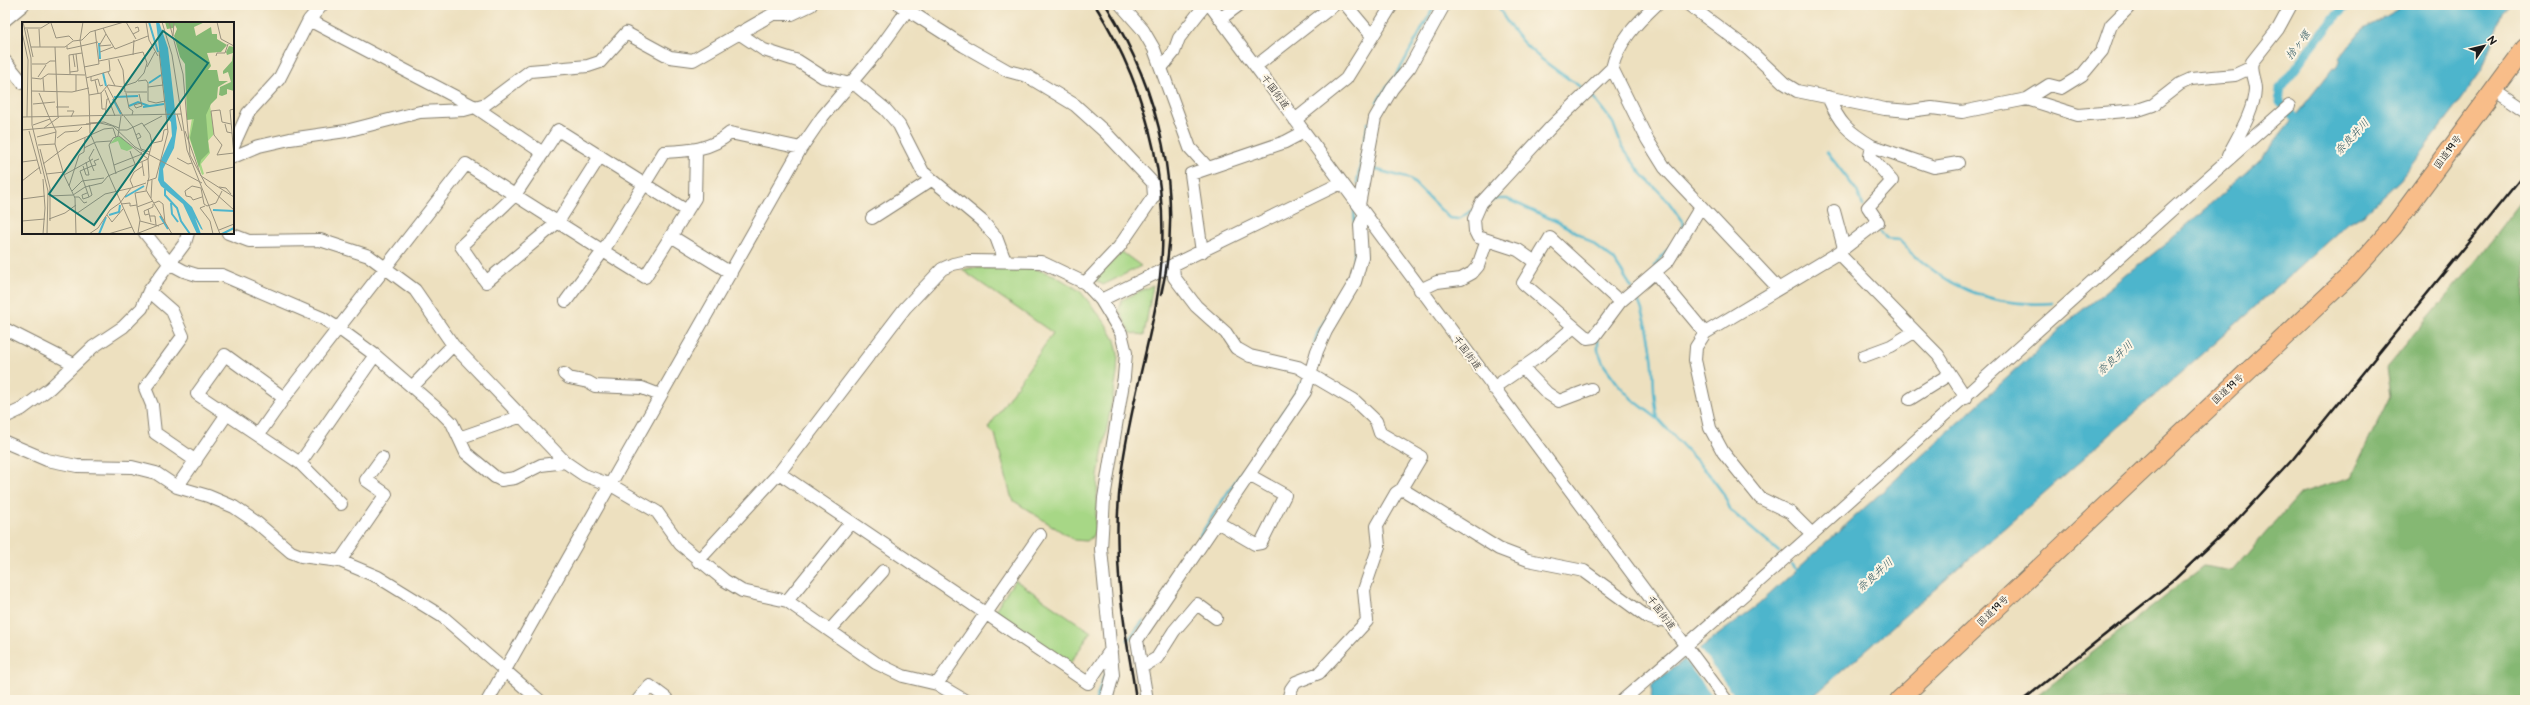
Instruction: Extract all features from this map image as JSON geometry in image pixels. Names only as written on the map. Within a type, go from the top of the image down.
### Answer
[{"type":"highway","name":"国道19号","points":[[1899,700],[2348,276],[2393,227],[2525,48]]},
{"type":"street","points":[[5,20],[23,5]]},
{"type":"street","points":[[234,144],[248,113],[279,79],[309,20],[322,5]]},
{"type":"street","points":[[234,157],[259,146],[290,139],[346,131],[420,112],[464,110],[475,107],[498,96],[530,72],[578,65],[588,66],[600,62],[626,33],[670,57],[693,60],[773,14],[792,14],[811,5]]},
{"type":"street","points":[[1121,5],[1142,30],[1154,49],[1190,148],[1208,168]]},
{"type":"street","points":[[1161,68],[1174,52],[1179,38],[1205,5]]},
{"type":"street","name":"千国街道","points":[[1210,5],[1420,290],[1726,700]]},
{"type":"street","points":[[1220,19],[1239,5]]},
{"type":"street","points":[[1256,66],[1334,5]]},
{"type":"street","points":[[1346,5],[1372,36]]},
{"type":"street","points":[[1295,120],[1346,79],[1392,5]]},
{"type":"street","points":[[1147,700],[1138,640],[1305,392],[1307,373],[1326,331],[1355,282],[1362,257],[1358,205],[1375,118],[1392,89],[1410,67],[1444,5]]},
{"type":"street","points":[[1535,262],[1518,250],[1478,237],[1475,231],[1474,219],[1481,203],[1552,126],[1612,68],[1615,56],[1633,27],[1656,5]]},
{"type":"street","points":[[1689,5],[1748,49],[1784,83],[1797,91],[1885,109],[1910,111],[1932,108],[1962,112],[2027,99],[2049,85],[2061,88],[2082,75],[2102,50],[2111,25],[2131,5]]},
{"type":"street","points":[[2027,99],[2078,115],[2138,110],[2153,104],[2180,84],[2191,79],[2235,75],[2250,68],[2278,29],[2291,5]]},
{"type":"street","points":[[488,700],[611,485],[660,395],[802,148],[823,116],[877,52],[906,7],[971,50],[1008,71],[1027,76],[1075,105],[1105,132],[1153,183],[1154,196],[1119,247],[1085,283]]},
{"type":"street","points":[[309,20],[475,107],[543,153]]},
{"type":"street","points":[[740,34],[764,50],[798,61],[823,77],[857,86],[885,109],[899,125],[923,172],[982,221],[996,238],[1005,261]]},
{"type":"street","points":[[5,61],[22,82]]},
{"type":"street","points":[[1612,68],[1647,139],[1662,162],[1700,208],[1778,288]]},
{"type":"street","points":[[2224,162],[2252,108],[2255,88],[2250,68]]},
{"type":"street","points":[[2492,93],[2500,93],[2525,110]]},
{"type":"street","points":[[1828,97],[1838,120],[1858,138],[1872,146],[1934,167],[1958,163]]},
{"type":"street","points":[[1623,700],[1687,648],[1811,533],[1966,398],[2070,300],[2289,106]]},
{"type":"street","points":[[600,156],[558,222],[486,282],[461,246],[515,195],[558,130],[600,156],[687,211]]},
{"type":"street","points":[[1202,252],[1192,174],[1285,142],[1304,132]]},
{"type":"street","points":[[566,301],[603,250],[664,152],[696,151],[720,141],[730,133],[802,148]]},
{"type":"street","points":[[1811,533],[1792,513],[1760,498],[1723,452],[1710,428],[1695,360],[1696,347],[1706,333],[1841,250],[1878,222],[1868,207],[1892,181],[1870,156],[1872,146]]},
{"type":"street","points":[[258,435],[284,398],[466,164],[645,277],[695,198],[696,151]]},
{"type":"street","points":[[872,218],[931,180]]},
{"type":"street","points":[[1101,300],[1341,183]]},
{"type":"street","points":[[1620,302],[1550,238],[1523,282],[1586,338],[1594,337],[1620,302],[1656,274],[1668,261],[1700,208]]},
{"type":"street","points":[[1834,211],[1841,250],[1914,332],[1938,355],[1966,398]]},
{"type":"street","points":[[146,234],[169,262],[184,272],[197,275],[222,275],[303,310],[338,328],[375,355],[413,386],[452,423],[466,453],[501,480],[515,478],[541,466],[565,462]]},
{"type":"street","points":[[5,417],[22,409],[50,388],[93,346],[123,327],[142,308],[148,291],[185,243],[188,234]]},
{"type":"street","points":[[231,234],[249,241],[320,240],[369,256],[415,290],[453,345],[565,462],[584,474],[611,485],[657,512],[680,544],[698,561],[742,591],[787,601],[876,663],[902,676],[937,684],[964,700]]},
{"type":"street","points":[[671,236],[731,273]]},
{"type":"street","points":[[1420,290],[1437,282],[1461,279],[1472,273],[1478,266],[1487,240]]},
{"type":"street","points":[[698,561],[779,473],[905,308],[942,270],[953,264],[968,261],[1041,262],[1085,283],[1101,300],[1120,333],[1126,353],[1124,377],[1106,476],[1101,549],[1112,648],[1113,675],[1106,700]]},
{"type":"street","points":[[1173,265],[1174,277],[1191,300],[1226,333],[1236,348],[1250,356],[1307,373],[1354,400],[1376,421],[1380,433],[1421,457],[1402,489],[1396,493],[1377,526],[1379,546],[1364,590],[1367,621],[1319,673],[1296,682],[1291,689],[1288,700]]},
{"type":"street","points":[[1656,274],[1706,333]]},
{"type":"street","points":[[148,291],[172,311],[183,336],[145,388],[152,405],[155,434],[196,461]]},
{"type":"street","points":[[1493,388],[1522,366],[1542,355],[1574,327]]},
{"type":"street","points":[[5,328],[74,364]]},
{"type":"street","points":[[1864,356],[1892,346],[1914,332]]},
{"type":"street","points":[[413,386],[453,345]]},
{"type":"street","points":[[284,398],[225,355],[197,394],[300,463],[341,504]]},
{"type":"street","points":[[300,463],[375,355]]},
{"type":"street","points":[[1522,366],[1547,393],[1560,401],[1591,389]]},
{"type":"street","points":[[564,374],[569,378],[588,382],[595,386],[642,388],[660,395]]},
{"type":"street","points":[[1910,399],[1950,374]]},
{"type":"street","points":[[177,487],[227,414]]},
{"type":"street","points":[[459,438],[522,416]]},
{"type":"street","points":[[5,442],[47,460],[77,466],[132,467],[156,473],[177,487],[208,496],[234,507],[256,522],[291,552],[301,556],[340,561],[378,577],[423,603],[505,669],[539,700]]},
{"type":"street","points":[[340,561],[386,494],[366,480],[382,458]]},
{"type":"street","points":[[779,473],[986,616],[1088,683],[1112,648]]},
{"type":"street","points":[[1217,522],[1255,544],[1261,543],[1284,495],[1249,475]]},
{"type":"street","points":[[1402,489],[1499,550],[1528,560],[1584,571],[1647,618],[1658,620],[1664,618]]},
{"type":"street","points":[[787,601],[851,522]]},
{"type":"street","points":[[937,684],[986,616],[1040,535]]},
{"type":"street","points":[[830,630],[883,571]]},
{"type":"street","points":[[1142,667],[1158,658],[1174,631],[1197,604],[1216,618]]},
{"type":"street","points":[[638,700],[650,686],[666,698]]},
{"type":"green space","points":[[2525,196],[2525,700],[2032,700],[2203,566],[2232,571],[2301,493],[2351,477],[2390,396],[2386,368],[2479,257]]},
{"type":"green space","points":[[1122,252],[1141,266],[1103,285],[1094,279]]},
{"type":"green space","points":[[971,268],[1032,268],[1054,275],[1080,291],[1104,321],[1115,340],[1118,354],[1117,374],[1098,476],[1095,530],[1092,537],[1087,541],[1074,540],[1014,501],[1011,496],[995,434],[988,428],[1053,333],[962,270]]},
{"type":"green space","points":[[1153,285],[1144,335],[1131,333],[1119,310],[1122,300]]},
{"type":"green space","points":[[1015,580],[1091,632],[1069,665],[998,617],[995,610]]},
{"type":"water","name":"奈良井川","points":[[2406,5],[2510,5],[2502,13],[2482,70],[2400,180],[2365,213],[2348,223],[2237,323],[1809,700],[1651,700],[1652,684],[1758,605],[2076,315],[2168,242],[2264,156],[2333,68],[2335,69],[2341,61],[2339,59],[2362,30]]},
{"type":"pier","points":[[1698,647],[1738,700],[1715,700],[1683,658]]},
{"type":"waterway","points":[[1377,102],[1400,69],[1435,5]]},
{"type":"waterway","points":[[1498,5],[1514,32],[1535,54],[1585,90]]},
{"type":"waterway","name":"捨ヶ堰","points":[[2283,105],[2280,102],[2279,90],[2333,19],[2347,5]]},
{"type":"waterway","points":[[1590,93],[1613,123],[1622,147],[1641,173],[1668,201],[1684,224],[1683,227]]},
{"type":"waterway","name":"捨ヶ堰","points":[[2289,112],[2301,126]]},
{"type":"waterway","points":[[1357,183],[1368,123]]},
{"type":"waterway","points":[[1827,152],[1857,191],[1863,206]]},
{"type":"waterway","points":[[1370,168],[1410,179],[1449,218],[1458,219],[1473,210]]},
{"type":"waterway","points":[[1489,202],[1496,199],[1507,199],[1566,226],[1587,239],[1614,260],[1632,288]]},
{"type":"waterway","points":[[1354,206],[1355,227]]},
{"type":"waterway","points":[[1877,227],[1886,239],[1899,240],[1932,270],[1968,290],[2008,302],[2030,304],[2053,303]]},
{"type":"waterway","points":[[1353,267],[1355,246]]},
{"type":"waterway","points":[[1654,266],[1670,247]]},
{"type":"waterway","points":[[1345,287],[1352,273]]},
{"type":"waterway","points":[[1635,294],[1645,320],[1651,348],[1654,398],[1658,418]]},
{"type":"waterway","points":[[1314,343],[1319,330],[1333,308]]},
{"type":"waterway","points":[[1598,340],[1598,350],[1604,365],[1618,384],[1632,399],[1658,419],[1708,473],[1723,493],[1731,511],[1779,552]]},
{"type":"waterway","points":[[1200,536],[1302,382]]},
{"type":"waterway","points":[[1791,564],[1797,571]]},
{"type":"waterway","points":[[1128,640],[1143,621]]},
{"type":"waterway","points":[[1096,700],[1106,670]]},
{"type":"railway","points":[[1095,5],[1131,74],[1144,111],[1154,148],[1160,187],[1162,226],[1161,265],[1152,325],[1132,411],[1124,454],[1119,494],[1117,531],[1120,586],[1125,632],[1136,700]]},
{"type":"railway","points":[[1106,5],[1125,38],[1141,73],[1153,108],[1163,145],[1168,182],[1170,220],[1168,258],[1161,295]]},
{"type":"railway","points":[[2023,700],[2175,579],[2235,522],[2293,459],[2525,173]]}]
